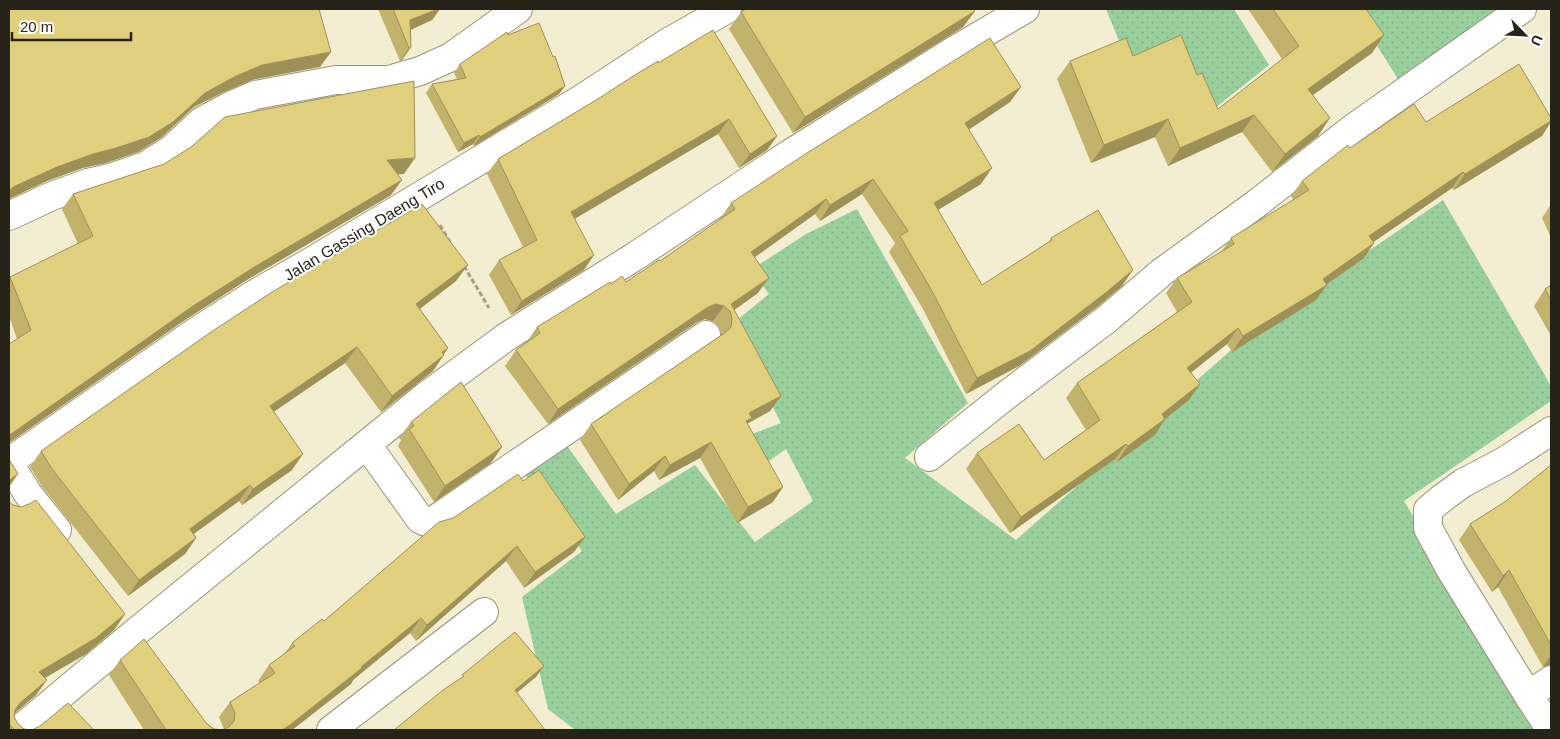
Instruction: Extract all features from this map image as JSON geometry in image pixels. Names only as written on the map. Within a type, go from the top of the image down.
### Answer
[{"type":"street","points":[[9,216],[52,196],[145,166],[172,149],[202,121],[230,106],[255,96],[336,80],[389,80],[420,71],[451,57],[518,9]]},
{"type":"street","points":[[19,730],[130,624],[367,446],[426,396],[506,337],[634,257],[788,155],[950,53],[1025,9]]},
{"type":"street","points":[[928,458],[1004,397],[1107,319],[1162,272],[1256,204],[1352,129],[1522,9]]},
{"type":"street","name":"Jalan Gassing Daeng Tiro","points":[[9,462],[190,335],[253,295],[583,98],[668,43],[717,22]]},
{"type":"street","points":[[773,130],[788,155]]},
{"type":"street","points":[[367,446],[420,519],[426,522],[433,521],[706,335]]},
{"type":"street","points":[[1551,431],[1503,462],[1463,483],[1428,510],[1428,528],[1452,572],[1551,730]]},
{"type":"street","points":[[9,462],[19,501],[70,548]]},
{"type":"street","points":[[331,730],[484,612]]},
{"type":"street","points":[[130,624],[153,654]]},
{"type":"street","points":[[1528,695],[1551,680]]},
{"type":"path","points":[[422,195],[452,245]]},
{"type":"path","points":[[462,262],[506,337]]},
{"type":"green space","points":[[1106,9],[1234,9],[1269,65],[1210,112],[1127,60]]},
{"type":"green space","points":[[1354,9],[1493,9],[1495,13],[1398,79]]},
{"type":"green space","points":[[1443,200],[1551,386],[1551,401],[1404,501],[1545,730],[575,730],[548,709],[522,597],[582,551],[521,469],[565,443],[616,514],[695,465],[755,542],[813,501],[786,449],[766,463],[752,434],[781,423],[731,325],[769,294],[751,270],[806,234],[857,209],[968,403],[905,458],[1016,540],[1256,328]]},
{"type":"building","points":[[9,9],[319,9],[331,52],[262,65],[234,77],[205,93],[173,122],[149,137],[57,167],[13,187],[9,191]]},
{"type":"building","points":[[393,9],[438,9],[410,20],[411,47],[409,48]]},
{"type":"building","points":[[746,9],[973,9],[975,11],[805,117],[741,12]]},
{"type":"building","points":[[1273,9],[1366,9],[1384,35],[1308,89],[1330,118],[1285,154],[1254,115],[1180,148],[1168,119],[1104,145],[1070,61],[1126,38],[1133,56],[1181,35],[1197,75],[1202,73],[1218,109],[1299,46]]},
{"type":"building","points":[[539,23],[553,57],[555,56],[565,86],[480,137],[479,135],[464,143],[432,84],[466,78],[460,64],[507,32],[508,35]]},
{"type":"building","points":[[713,30],[777,136],[750,154],[729,119],[571,212],[594,255],[522,301],[499,260],[537,240],[498,159],[658,61],[658,63]]},
{"type":"building","points":[[990,38],[1021,87],[965,123],[992,168],[934,203],[982,285],[1052,240],[1051,238],[1098,210],[1133,270],[1030,351],[977,378],[933,293],[900,236],[908,231],[873,179],[830,205],[826,199],[751,252],[769,278],[731,304],[781,396],[749,413],[752,418],[746,421],[783,487],[748,507],[711,442],[670,465],[665,456],[629,484],[591,424],[726,332],[731,327],[730,311],[724,306],[716,304],[708,307],[558,409],[516,350],[540,333],[537,327],[610,282],[611,284],[622,276],[626,282],[660,261],[735,209],[731,203]]},
{"type":"building","points":[[1519,64],[1551,121],[1465,174],[1463,172],[1369,236],[1374,243],[1323,279],[1327,285],[1243,336],[1238,328],[1187,368],[1200,384],[1162,414],[1165,419],[1128,446],[1126,444],[1021,517],[977,453],[1019,424],[1044,460],[1100,420],[1077,383],[1192,302],[1177,278],[1234,244],[1231,238],[1309,190],[1302,181],[1348,145],[1350,148],[1414,104],[1426,122]]},
{"type":"building","points":[[414,81],[415,158],[387,160],[402,180],[256,266],[193,306],[9,436],[9,344],[31,330],[10,277],[93,236],[73,194],[164,164],[191,147],[225,117]]},
{"type":"building","points":[[422,204],[468,265],[416,304],[448,348],[442,352],[444,355],[392,396],[357,347],[270,406],[303,454],[253,489],[250,485],[190,529],[196,538],[139,580],[52,469],[41,451],[211,332],[272,292]]},
{"type":"building","points":[[1551,285],[1551,300],[1545,289]]},
{"type":"building","points":[[461,382],[502,447],[445,486],[409,429],[414,426],[411,422]]},
{"type":"building","points":[[9,459],[18,474],[9,481]]},
{"type":"building","points":[[1551,465],[1551,645],[1509,570],[1503,576],[1470,524],[1506,501]]},
{"type":"building","points":[[539,470],[585,537],[535,572],[517,546],[427,625],[421,618],[362,668],[282,730],[222,730],[229,727],[234,721],[235,713],[230,702],[275,673],[269,665],[295,646],[292,643],[322,619],[324,621],[439,522],[453,518],[518,474],[523,481]]},
{"type":"building","points":[[36,500],[125,614],[96,638],[39,672],[47,680],[20,703],[15,710],[14,717],[24,729],[32,730],[15,730],[9,724],[9,502],[21,507]]},
{"type":"building","points":[[515,632],[544,666],[515,690],[545,730],[394,730],[443,690],[464,676],[462,675]]},
{"type":"building","points":[[144,639],[207,724],[214,729],[222,730],[166,730],[120,660]]},
{"type":"building","points":[[68,703],[94,730],[32,730],[40,726]]}]
